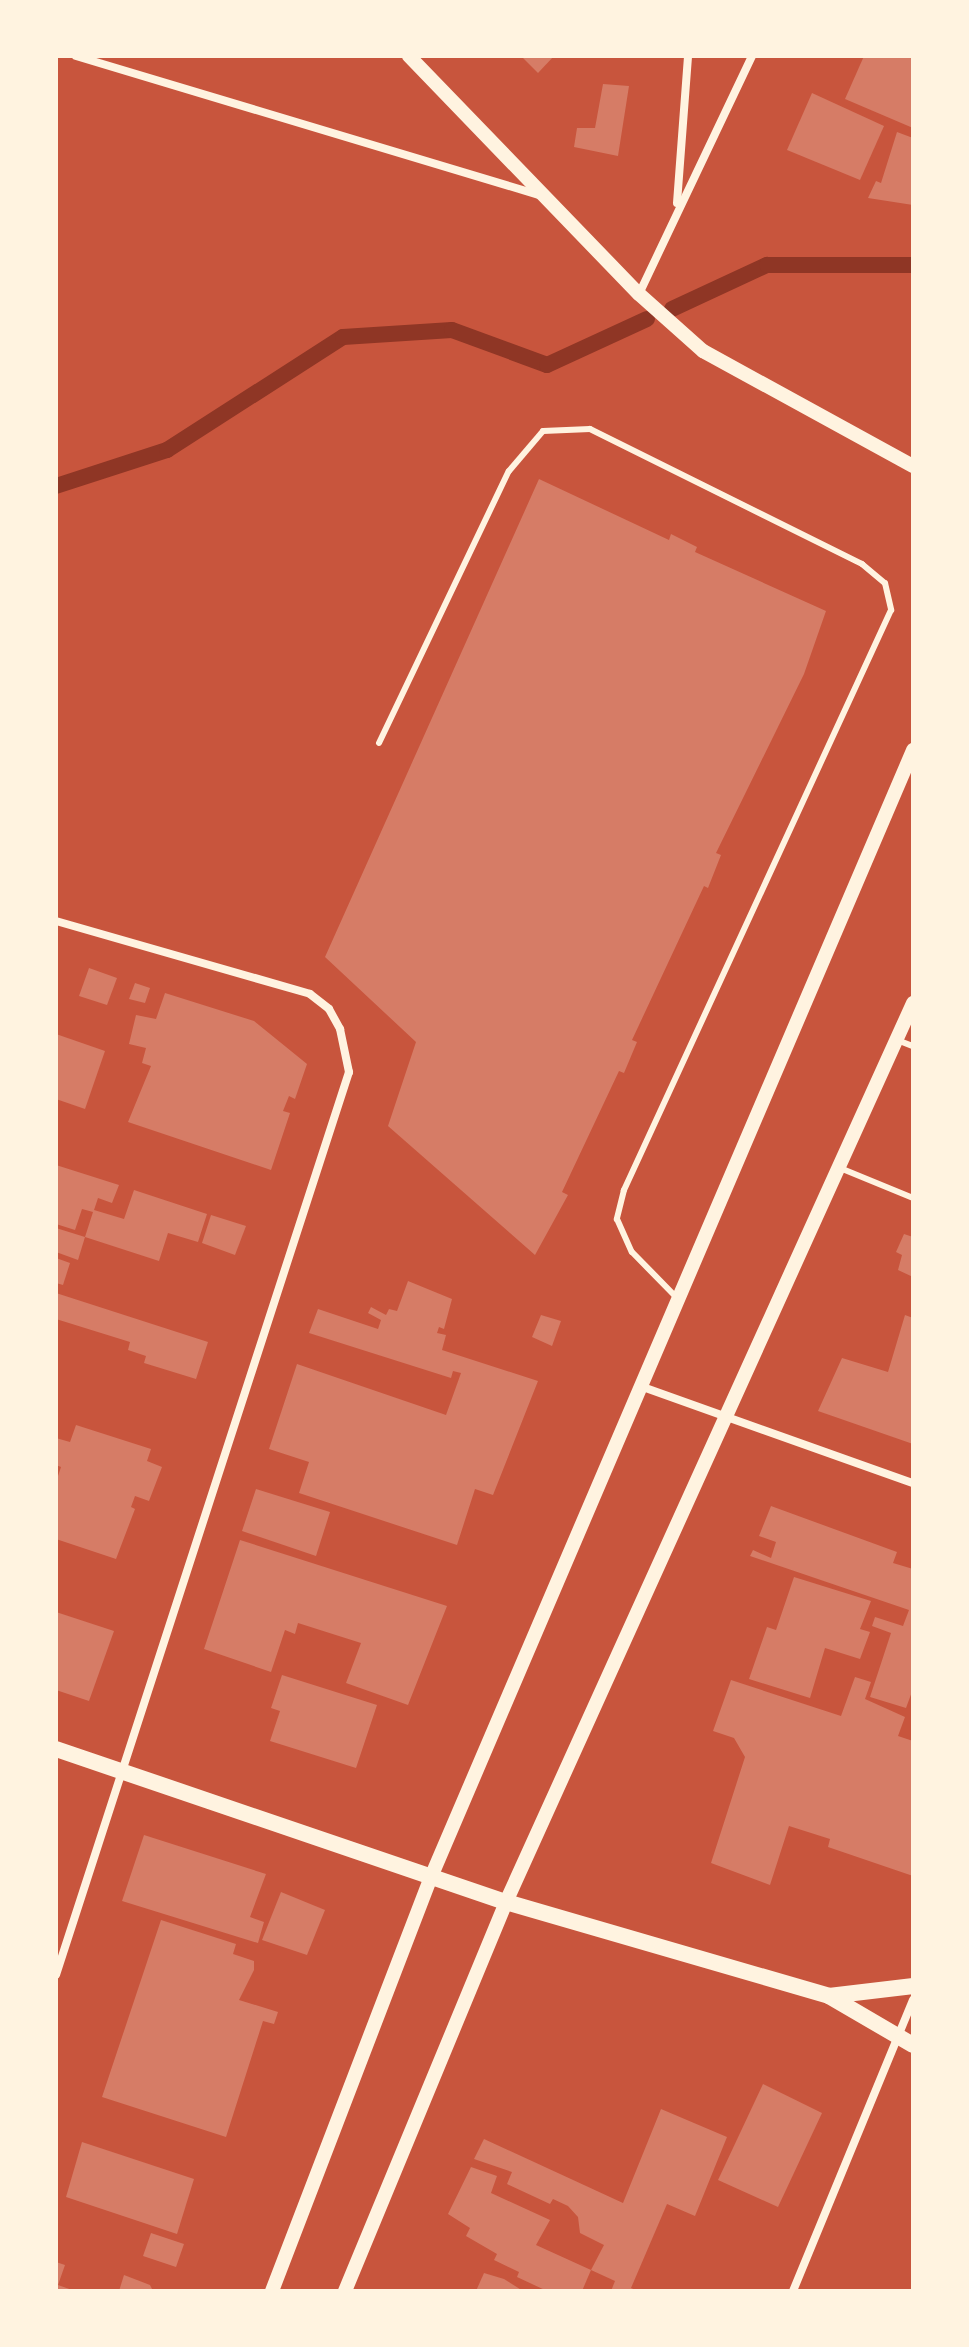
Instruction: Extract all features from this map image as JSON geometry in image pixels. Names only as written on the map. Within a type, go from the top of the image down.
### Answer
[{"type":"main road","points":[[56,1749],[506,1902],[829,1996],[906,2042]]},
{"type":"main road","points":[[829,1996],[913,1986]]},
{"type":"street","points":[[76,56],[545,197]]},
{"type":"street","points":[[409,56],[639,294],[703,351],[913,466]]},
{"type":"street","points":[[676,207],[688,56]]},
{"type":"street","points":[[639,294],[676,207],[752,56]]},
{"type":"street","points":[[272,2291],[431,1877],[913,750]]},
{"type":"street","points":[[56,921],[310,994],[329,1009],[340,1029],[349,1072],[56,1975]]},
{"type":"street","points":[[345,2291],[506,1902],[728,1421],[913,1003]]},
{"type":"street","points":[[639,1386],[728,1421],[913,1483]]},
{"type":"street","points":[[793,2291],[906,2042],[913,2000]]},
{"type":"lane","points":[[379,743],[509,471],[543,431],[590,429],[862,564],[885,583],[891,610],[624,1190],[617,1219],[632,1252],[677,1298]]},
{"type":"lane","points":[[897,1040],[913,1046]]},
{"type":"lane","points":[[840,1168],[913,1198]]},
{"type":"building","points":[[521,56],[554,56],[538,73]]},
{"type":"building","points":[[864,56],[913,58],[913,128],[845,99]]},
{"type":"building","points":[[603,84],[629,86],[618,156],[574,147],[577,128],[595,128]]},
{"type":"building","points":[[812,93],[884,126],[860,180],[787,150]]},
{"type":"building","points":[[897,132],[913,138],[913,205],[868,198],[876,181],[881,183]]},
{"type":"building","points":[[539,479],[669,540],[671,534],[697,547],[695,552],[826,611],[804,674],[716,853],[721,855],[708,888],[704,886],[632,1040],[637,1042],[624,1073],[619,1071],[562,1192],[568,1195],[535,1255],[388,1126],[416,1042],[325,957]]},
{"type":"building","points":[[89,968],[117,978],[107,1005],[79,996]]},
{"type":"building","points":[[135,983],[150,988],[145,1003],[129,999]]},
{"type":"building","points":[[165,993],[254,1021],[307,1064],[295,1099],[289,1096],[283,1111],[290,1113],[271,1170],[128,1122],[151,1066],[142,1063],[146,1048],[129,1044],[136,1015],[156,1019]]},
{"type":"building","points":[[56,1034],[105,1051],[85,1109],[56,1099]]},
{"type":"building","points":[[56,1165],[119,1185],[112,1203],[98,1198],[94,1210],[124,1219],[134,1190],[207,1214],[198,1242],[168,1233],[159,1261],[85,1237],[93,1212],[82,1209],[75,1230],[56,1224]]},
{"type":"building","points":[[211,1215],[246,1226],[235,1255],[202,1243]]},
{"type":"building","points":[[56,1228],[85,1237],[78,1260],[56,1252]]},
{"type":"building","points":[[904,1234],[913,1237],[913,1277],[898,1270],[902,1255],[896,1252]]},
{"type":"building","points":[[56,1258],[70,1263],[63,1285],[56,1283]]},
{"type":"building","points":[[408,1281],[452,1299],[444,1329],[439,1327],[437,1333],[446,1335],[442,1350],[538,1381],[493,1495],[475,1489],[457,1545],[299,1493],[309,1462],[269,1449],[297,1364],[446,1415],[461,1373],[453,1371],[451,1378],[309,1333],[318,1309],[378,1329],[381,1320],[368,1313],[371,1307],[386,1315],[389,1309],[397,1311]]},
{"type":"building","points":[[56,1293],[208,1342],[196,1379],[144,1363],[146,1356],[128,1350],[130,1342],[56,1319]]},
{"type":"building","points":[[541,1315],[561,1321],[552,1346],[532,1337]]},
{"type":"building","points":[[905,1315],[913,1318],[913,1444],[818,1411],[842,1358],[888,1372]]},
{"type":"building","points":[[76,1425],[151,1449],[147,1461],[162,1467],[149,1501],[135,1496],[131,1507],[135,1509],[116,1559],[56,1539],[56,1482],[61,1467],[56,1465],[56,1438],[70,1442]]},
{"type":"building","points":[[256,1489],[330,1512],[316,1556],[242,1531]]},
{"type":"building","points":[[771,1506],[897,1552],[893,1563],[913,1569],[913,1689],[906,1708],[870,1697],[891,1633],[872,1626],[875,1617],[903,1626],[909,1610],[750,1556],[753,1550],[771,1558],[776,1542],[759,1536]]},
{"type":"building","points":[[240,1540],[447,1606],[408,1705],[346,1683],[361,1643],[298,1623],[295,1634],[285,1630],[271,1672],[204,1649]]},
{"type":"building","points":[[794,1577],[871,1601],[860,1629],[870,1632],[860,1659],[825,1648],[810,1698],[749,1679],[767,1627],[776,1630]]},
{"type":"building","points":[[56,1612],[114,1631],[89,1701],[56,1690]]},
{"type":"building","points":[[282,1675],[377,1705],[356,1768],[270,1741],[280,1711],[271,1708]]},
{"type":"building","points":[[855,1677],[871,1682],[865,1699],[905,1717],[898,1736],[913,1741],[913,1876],[828,1847],[830,1839],[789,1826],[770,1885],[711,1863],[745,1757],[734,1738],[713,1731],[731,1680],[841,1716]]},
{"type":"building","points":[[144,1835],[266,1874],[250,1917],[264,1922],[258,1943],[122,1901]]},
{"type":"building","points":[[281,1892],[325,1910],[307,1955],[262,1940]]},
{"type":"building","points":[[161,1920],[236,1944],[233,1954],[254,1961],[254,1970],[239,2000],[278,2012],[274,2024],[263,2021],[226,2137],[102,2097]]},
{"type":"building","points":[[763,2084],[822,2113],[778,2207],[718,2180]]},
{"type":"building","points":[[661,2109],[727,2137],[695,2216],[667,2204],[631,2288],[638,2291],[611,2291],[615,2281],[591,2270],[604,2245],[580,2233],[578,2217],[568,2206],[553,2199],[550,2204],[507,2184],[512,2172],[474,2159],[484,2139],[623,2203]]},
{"type":"building","points":[[82,2142],[194,2179],[177,2234],[66,2197]]},
{"type":"building","points":[[471,2167],[497,2176],[491,2193],[550,2220],[536,2245],[591,2270],[582,2291],[547,2291],[517,2277],[519,2272],[494,2260],[497,2254],[466,2236],[470,2228],[448,2214]]},
{"type":"building","points":[[151,2233],[184,2244],[176,2267],[143,2256]]},
{"type":"building","points":[[56,2262],[65,2265],[58,2285],[75,2291],[56,2291]]},
{"type":"building","points":[[484,2273],[504,2279],[523,2291],[476,2291]]},
{"type":"building","points":[[124,2275],[150,2285],[153,2291],[119,2291]]},
{"type":"waterway","points":[[672,309],[767,265],[913,265]]},
{"type":"waterway","points":[[56,486],[167,450],[343,337],[452,330],[547,365],[647,319]]}]
